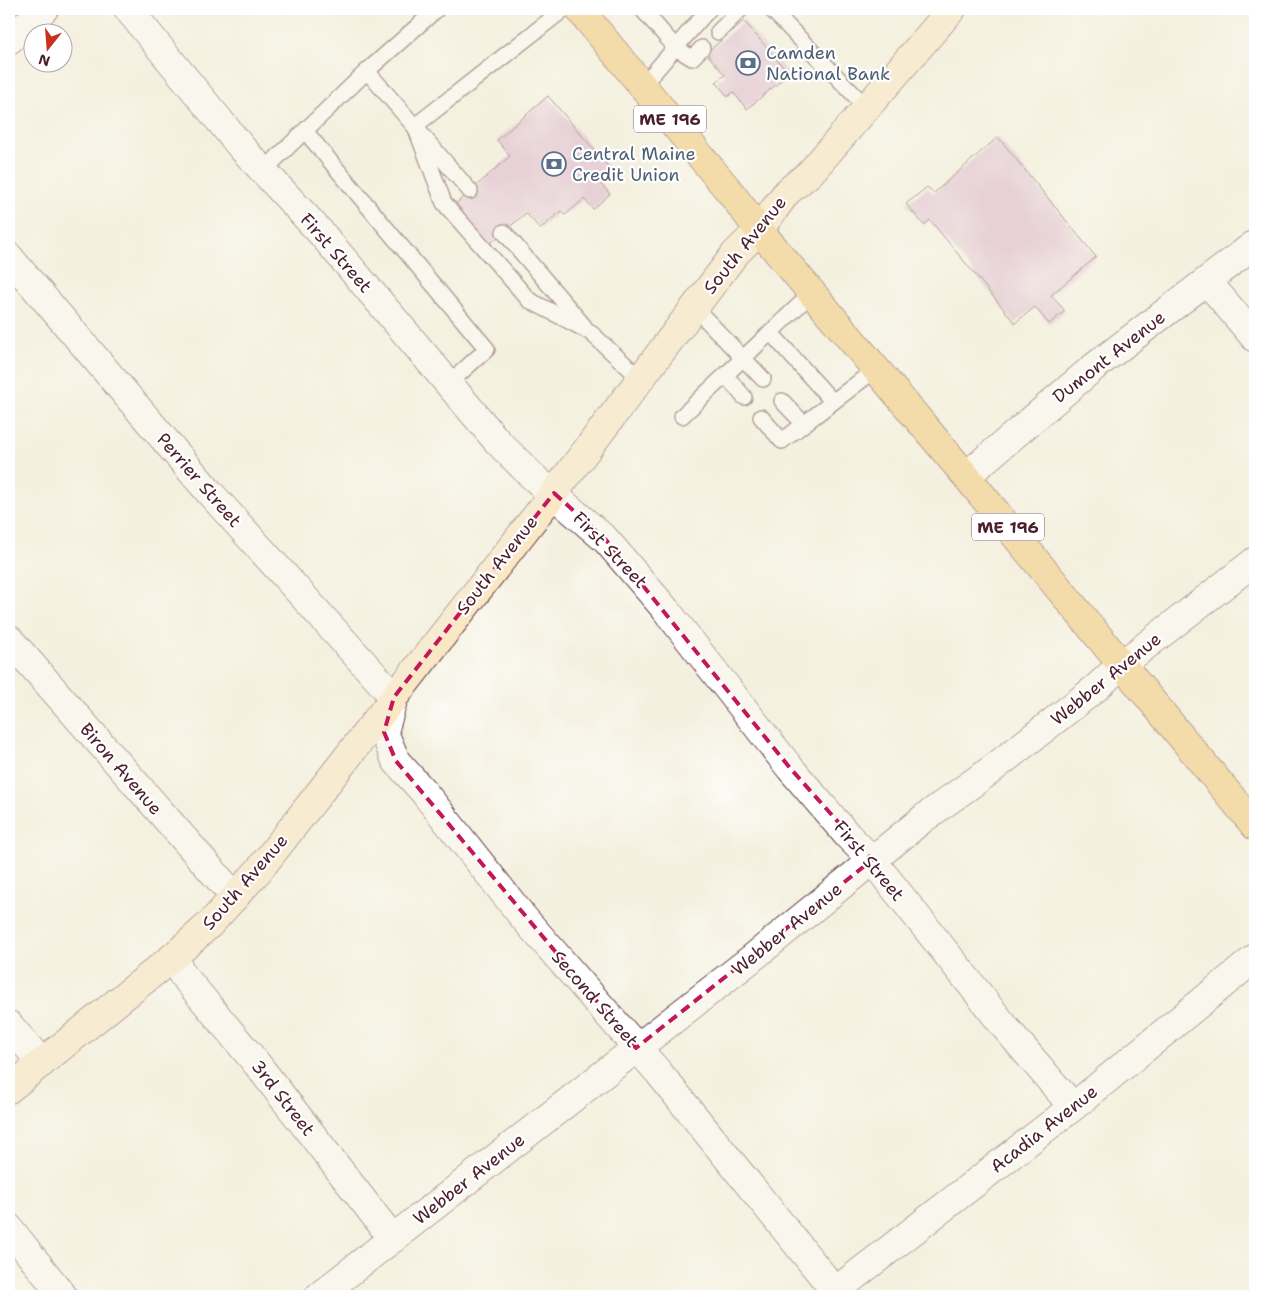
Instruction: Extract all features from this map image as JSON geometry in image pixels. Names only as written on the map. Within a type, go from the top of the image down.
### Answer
[{"type":"highway","name":"ME 196","points":[[579,9],[759,230],[966,476],[1255,826]]},
{"type":"street","points":[[9,40],[44,9]]},
{"type":"street","name":"First Street","points":[[128,9],[263,171],[321,233],[498,442],[531,475],[606,540],[666,610],[790,768],[848,836],[872,860],[1005,1027],[1073,1107]]},
{"type":"street","name":"South Avenue","points":[[9,1089],[173,958],[210,924],[259,870],[554,493],[735,254],[759,230],[787,192],[810,173],[951,9]]},
{"type":"street","name":"Dumont Avenue","points":[[966,476],[1094,367],[1255,244]]},
{"type":"street","name":"Perrier Street","points":[[9,257],[210,493],[394,697]]},
{"type":"street","points":[[1207,281],[1255,338]]},
{"type":"street","name":"Webber Avenue","points":[[319,1296],[636,1048],[924,818],[991,770],[1255,561]]},
{"type":"street","name":"Biron Avenue","points":[[9,639],[235,897]]},
{"type":"street","name":"Second Street","points":[[394,697],[384,732],[396,761],[423,791],[524,917],[620,1026],[636,1048],[660,1073],[744,1176],[832,1294]]},
{"type":"street","name":"3rd Street","points":[[173,958],[182,974],[258,1064],[393,1239]]},
{"type":"street","name":"Acadia Avenue","points":[[832,1294],[1073,1107],[1255,958]]},
{"type":"street","points":[[9,1025],[42,1063]]},
{"type":"street","points":[[9,1228],[64,1296]]},
{"type":"lane","points":[[263,171],[367,71],[437,9]]},
{"type":"lane","points":[[414,126],[564,9]]},
{"type":"lane","points":[[642,9],[676,48],[692,58],[702,48]]},
{"type":"lane","points":[[642,86],[709,9]]},
{"type":"lane","points":[[718,32],[741,9]]},
{"type":"lane","points":[[771,9],[866,107]]},
{"type":"lane","points":[[367,71],[470,191]]},
{"type":"lane","points":[[414,126],[444,203],[529,300],[590,332]]},
{"type":"lane","points":[[304,131],[488,349],[448,384]]},
{"type":"lane","points":[[504,232],[590,332],[641,379]]},
{"type":"lane","points":[[682,416],[744,360],[812,293]]},
{"type":"lane","points":[[695,308],[762,379]]},
{"type":"lane","points":[[771,333],[833,402]]},
{"type":"lane","points":[[761,417],[782,441],[876,369]]},
{"type":"lane","points":[[726,376],[744,396]]},
{"type":"lane","points":[[782,401],[804,424]]},
{"type":"highlighted area","points":[[554,493],[606,540],[790,768],[872,860],[636,1048],[396,761],[384,732],[394,697]]},
{"type":"building","name":"Camden National Bank","points":[[744,21],[789,74],[747,109],[733,92],[728,97],[716,82],[725,75],[706,53]]},
{"type":"building","name":"Central Maine Credit Union","points":[[548,96],[614,173],[601,184],[610,194],[593,209],[584,199],[565,215],[561,211],[540,229],[526,213],[486,247],[452,207],[510,156],[497,140]]},
{"type":"building","points":[[998,137],[1096,257],[1051,295],[1065,311],[1049,324],[1035,307],[1015,323],[930,220],[924,225],[906,204],[927,187],[934,193]]},
{"type":"place","name":"Camden National Bank","points":[[748,63]]},
{"type":"place","name":"Central Maine Credit Union","points":[[554,164]]}]
